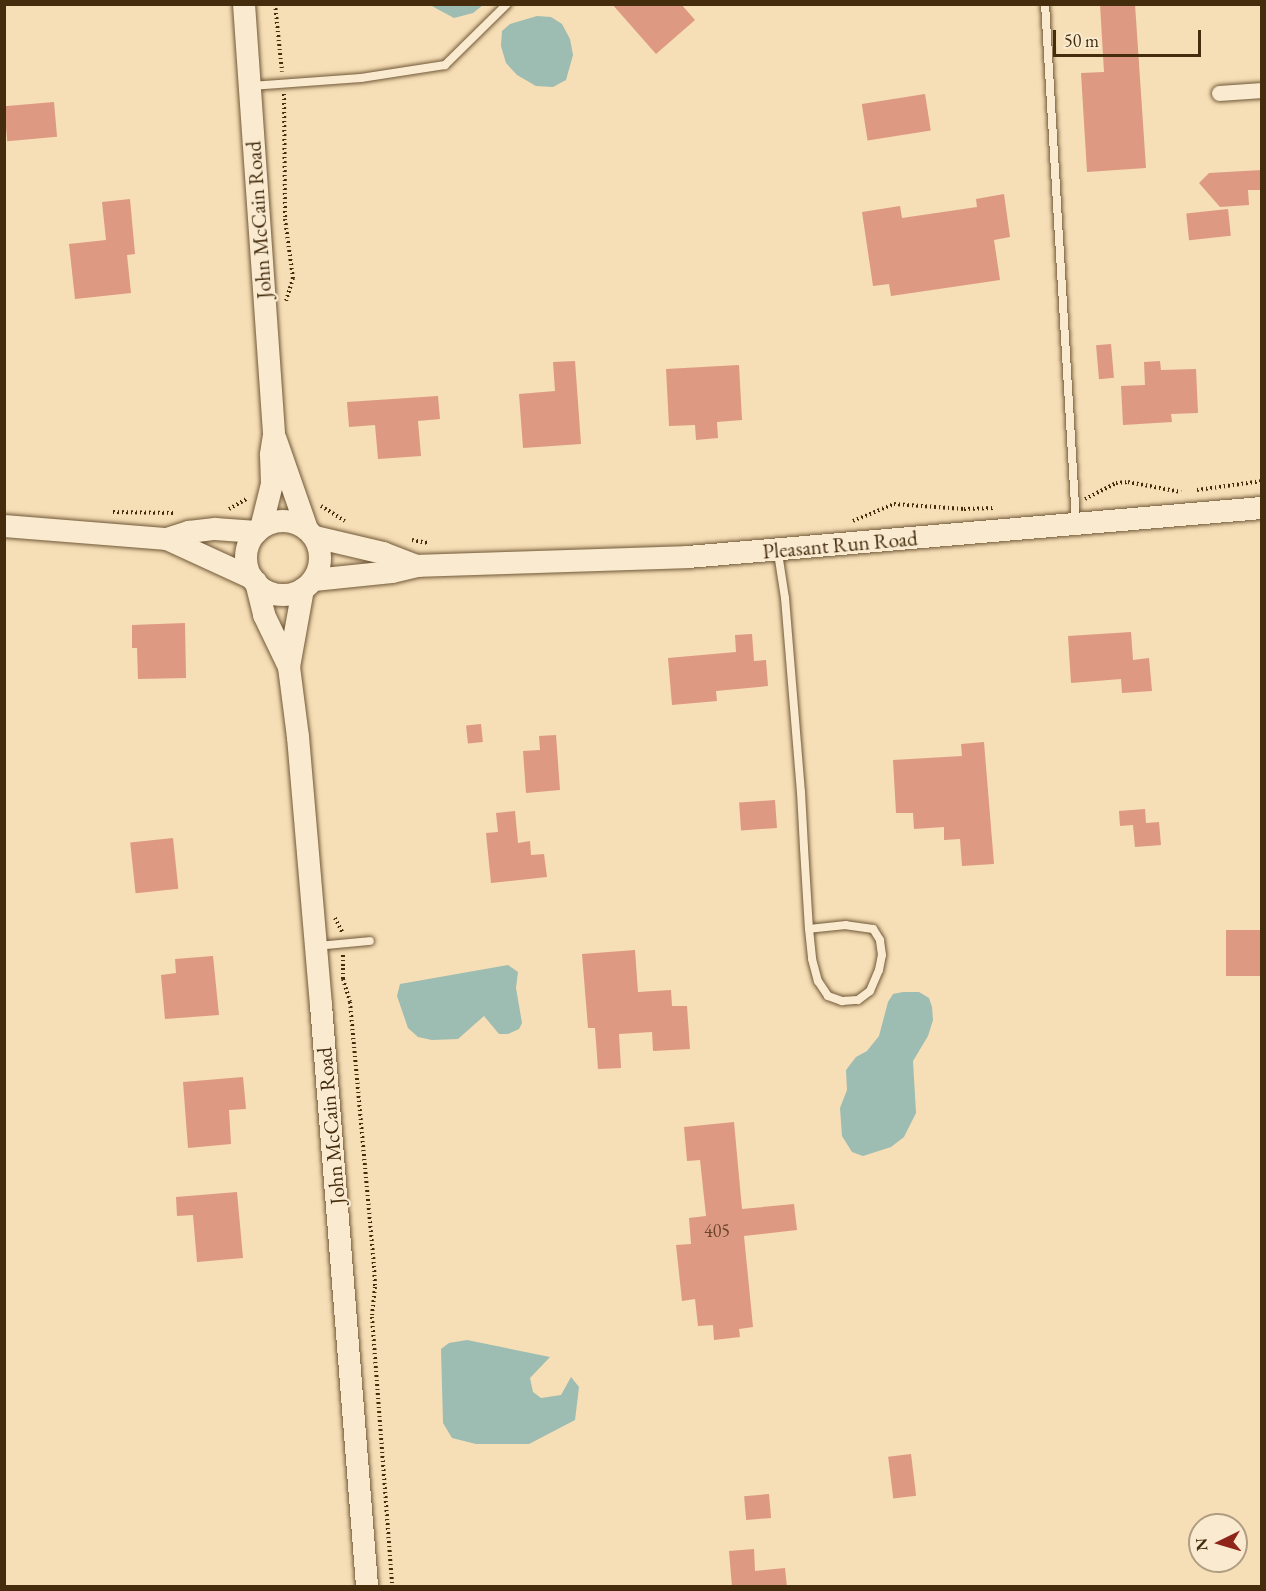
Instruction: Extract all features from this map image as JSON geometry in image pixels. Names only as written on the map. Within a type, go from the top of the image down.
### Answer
[{"type":"main road","name":"John McCain Road","points":[[244,4],[274,435],[271,455],[272,484],[259,530]]},
{"type":"main road","name":"John McCain Road","points":[[274,435],[307,500],[311,533]]},
{"type":"main road","points":[[307,500],[314,521],[350,535]]},
{"type":"main road","name":"Pleasant Run Road","points":[[308,585],[417,566],[675,558],[1077,526],[1262,508]]},
{"type":"main road","points":[[4,526],[167,539],[254,580],[263,589],[283,595],[308,585],[320,556],[311,533],[299,524],[281,521],[259,530],[215,529],[189,532],[167,539]]},
{"type":"main road","points":[[254,580],[246,559],[251,539],[259,530]]},
{"type":"main road","name":"Pleasant Run Road","points":[[311,533],[350,535],[417,566]]},
{"type":"main road","points":[[216,562],[264,615]]},
{"type":"main road","name":"John McCain Road","points":[[254,580],[264,615],[289,667],[298,737],[367,1587]]},
{"type":"main road","name":"John McCain Road","points":[[289,667],[308,585]]},
{"type":"street","points":[[1219,93],[1262,90]]},
{"type":"lane","points":[[250,86],[401,74],[445,65],[507,4]]},
{"type":"lane","points":[[1045,4],[1077,526]]},
{"type":"lane","points":[[777,550],[785,598],[809,929],[812,959],[818,981],[828,996],[842,1001],[858,1000],[870,991],[879,970],[882,955],[880,940],[873,929],[846,925],[809,929]]},
{"type":"lane","points":[[315,946],[370,941]]},
{"type":"path","points":[[275,4],[286,112],[285,219],[293,278]]},
{"type":"path","points":[[1075,501],[1096,496],[1116,483],[1128,482],[1181,492],[1262,481]]},
{"type":"path","points":[[227,510],[249,496]]},
{"type":"path","points":[[307,500],[336,517],[350,535]]},
{"type":"path","points":[[849,522],[894,504],[964,509],[1003,507]]},
{"type":"path","points":[[103,511],[181,513]]},
{"type":"path","points":[[406,539],[440,546]]},
{"type":"path","points":[[332,911],[341,926],[343,979],[350,1002],[374,1266],[372,1317],[392,1587]]},
{"type":"water","points":[[430,5],[483,5],[473,13],[454,18]]},
{"type":"water","points":[[537,16],[551,17],[562,24],[570,39],[573,55],[566,80],[553,87],[536,86],[517,75],[506,63],[501,46],[502,31],[510,24]]},
{"type":"water","points":[[508,965],[518,972],[516,988],[522,1023],[519,1029],[508,1034],[499,1034],[484,1016],[458,1039],[432,1040],[418,1037],[408,1028],[397,996],[400,984]]},
{"type":"water","points":[[919,992],[929,998],[932,1007],[933,1020],[928,1036],[913,1061],[916,1113],[904,1137],[891,1147],[863,1156],[852,1152],[842,1136],[840,1108],[847,1090],[846,1070],[856,1057],[867,1051],[879,1036],[888,1002],[893,994]]},
{"type":"water","points":[[467,1340],[550,1357],[530,1378],[533,1392],[541,1398],[561,1395],[571,1377],[579,1387],[575,1420],[529,1444],[476,1444],[452,1438],[443,1423],[441,1349],[449,1343]]},
{"type":"building","points":[[612,4],[681,4],[695,20],[656,54]]},
{"type":"building","points":[[1100,4],[1135,4],[1146,168],[1087,172],[1081,73],[1104,72]]},
{"type":"building","points":[[925,94],[931,131],[868,141],[862,104]]},
{"type":"building","points":[[54,102],[57,137],[7,141],[4,106]]},
{"type":"building","points":[[1262,170],[1262,190],[1248,190],[1249,205],[1220,207],[1199,183],[1209,173]]},
{"type":"building","points":[[1004,194],[1010,237],[994,240],[1000,280],[891,296],[889,284],[873,286],[862,212],[900,206],[902,218],[977,207],[976,199]]},
{"type":"building","points":[[130,199],[135,254],[127,255],[131,293],[75,299],[69,244],[106,240],[102,202]]},
{"type":"building","points":[[1228,209],[1231,236],[1189,240],[1186,213]]},
{"type":"building","points":[[1111,344],[1114,378],[1099,379],[1096,345]]},
{"type":"building","points":[[575,361],[581,444],[523,448],[519,394],[555,391],[553,362]]},
{"type":"building","points":[[1160,361],[1161,370],[1196,369],[1198,413],[1171,414],[1172,422],[1123,425],[1121,386],[1145,385],[1144,362]]},
{"type":"building","points":[[739,365],[742,420],[717,422],[718,438],[696,440],[695,425],[669,426],[666,369]]},
{"type":"building","points":[[438,396],[440,419],[418,421],[421,456],[378,459],[375,425],[349,427],[347,402]]},
{"type":"building","points":[[185,623],[186,678],[138,679],[137,648],[132,648],[132,625]]},
{"type":"building","points":[[1131,632],[1133,660],[1149,658],[1152,691],[1122,693],[1121,679],[1071,683],[1068,636]]},
{"type":"building","points":[[752,634],[754,661],[766,660],[768,686],[716,691],[717,701],[672,705],[668,658],[736,652],[735,635]]},
{"type":"building","points":[[481,724],[483,742],[468,743],[466,726]]},
{"type":"building","points":[[556,735],[560,790],[526,793],[523,751],[540,750],[539,736]]},
{"type":"building","points":[[984,742],[994,864],[962,866],[960,839],[944,840],[944,827],[914,829],[913,813],[896,813],[893,760],[962,756],[961,744]]},
{"type":"building","points":[[775,800],[777,828],[741,830],[739,803]]},
{"type":"building","points":[[1145,809],[1146,823],[1159,822],[1161,845],[1135,847],[1133,825],[1120,826],[1119,811]]},
{"type":"building","points":[[515,811],[518,843],[530,841],[531,855],[544,854],[547,877],[491,883],[486,833],[498,832],[496,813]]},
{"type":"building","points":[[173,838],[178,889],[136,893],[130,842]]},
{"type":"building","points":[[1226,930],[1262,930],[1262,976],[1226,976]]},
{"type":"building","points":[[635,950],[638,992],[671,990],[672,1006],[687,1006],[690,1049],[653,1051],[652,1032],[619,1034],[621,1068],[598,1069],[595,1028],[588,1028],[582,954]]},
{"type":"building","points":[[213,956],[219,1015],[165,1019],[161,975],[176,973],[175,959]]},
{"type":"building","points":[[243,1077],[246,1109],[229,1110],[231,1144],[188,1148],[183,1082]]},
{"type":"building","points":[[734,1122],[742,1209],[794,1204],[797,1230],[744,1236],[753,1327],[739,1329],[740,1337],[714,1340],[713,1325],[698,1326],[695,1299],[682,1301],[676,1245],[691,1244],[689,1218],[706,1216],[700,1160],[687,1161],[684,1127]]},
{"type":"building","points":[[237,1192],[243,1258],[197,1262],[193,1215],[177,1216],[176,1197]]},
{"type":"building","points":[[911,1454],[916,1496],[893,1498],[888,1457]]},
{"type":"building","points":[[769,1494],[771,1518],[746,1520],[744,1496]]},
{"type":"building","points":[[754,1549],[755,1571],[785,1568],[787,1587],[732,1587],[729,1551]]}]
